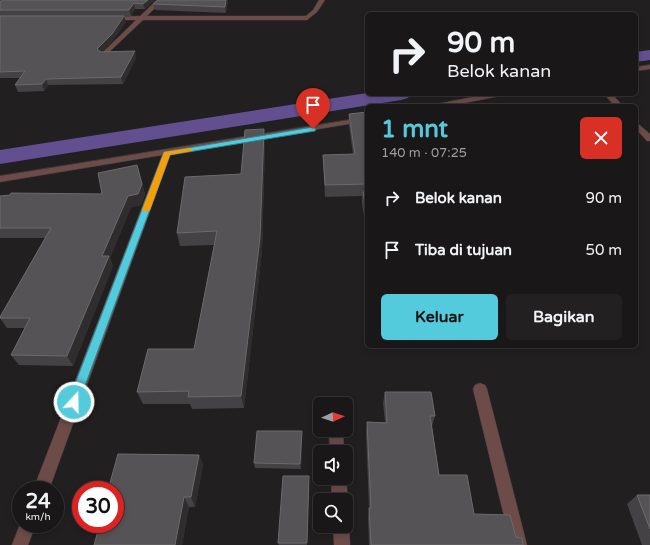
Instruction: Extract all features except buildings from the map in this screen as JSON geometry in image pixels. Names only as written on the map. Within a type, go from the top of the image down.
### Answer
[{"type":"street","points":[[103,55],[160,0]]},
{"type":"street","points":[[102,18],[307,18],[315,11],[322,0]]},
{"type":"street","points":[[638,70],[650,67]]},
{"type":"street","points":[[448,104],[490,96]]},
{"type":"street","points":[[610,96],[617,104]]},
{"type":"street","points":[[0,179],[365,120]]},
{"type":"street","points":[[638,126],[650,139]]},
{"type":"street","points":[[44,481],[167,153]]},
{"type":"street","points":[[480,389],[519,545]]},
{"type":"street","points":[[20,545],[25,533]]},
{"type":"street","points":[[341,533],[342,545]]},
{"type":"waterway","points":[[638,57],[650,55]]},
{"type":"waterway","points":[[0,157],[388,96]]},
{"type":"slow traffic","points":[[146,210],[167,153],[189,150]]},
{"type":"route","points":[[74,402],[167,153],[313,129]]}]
